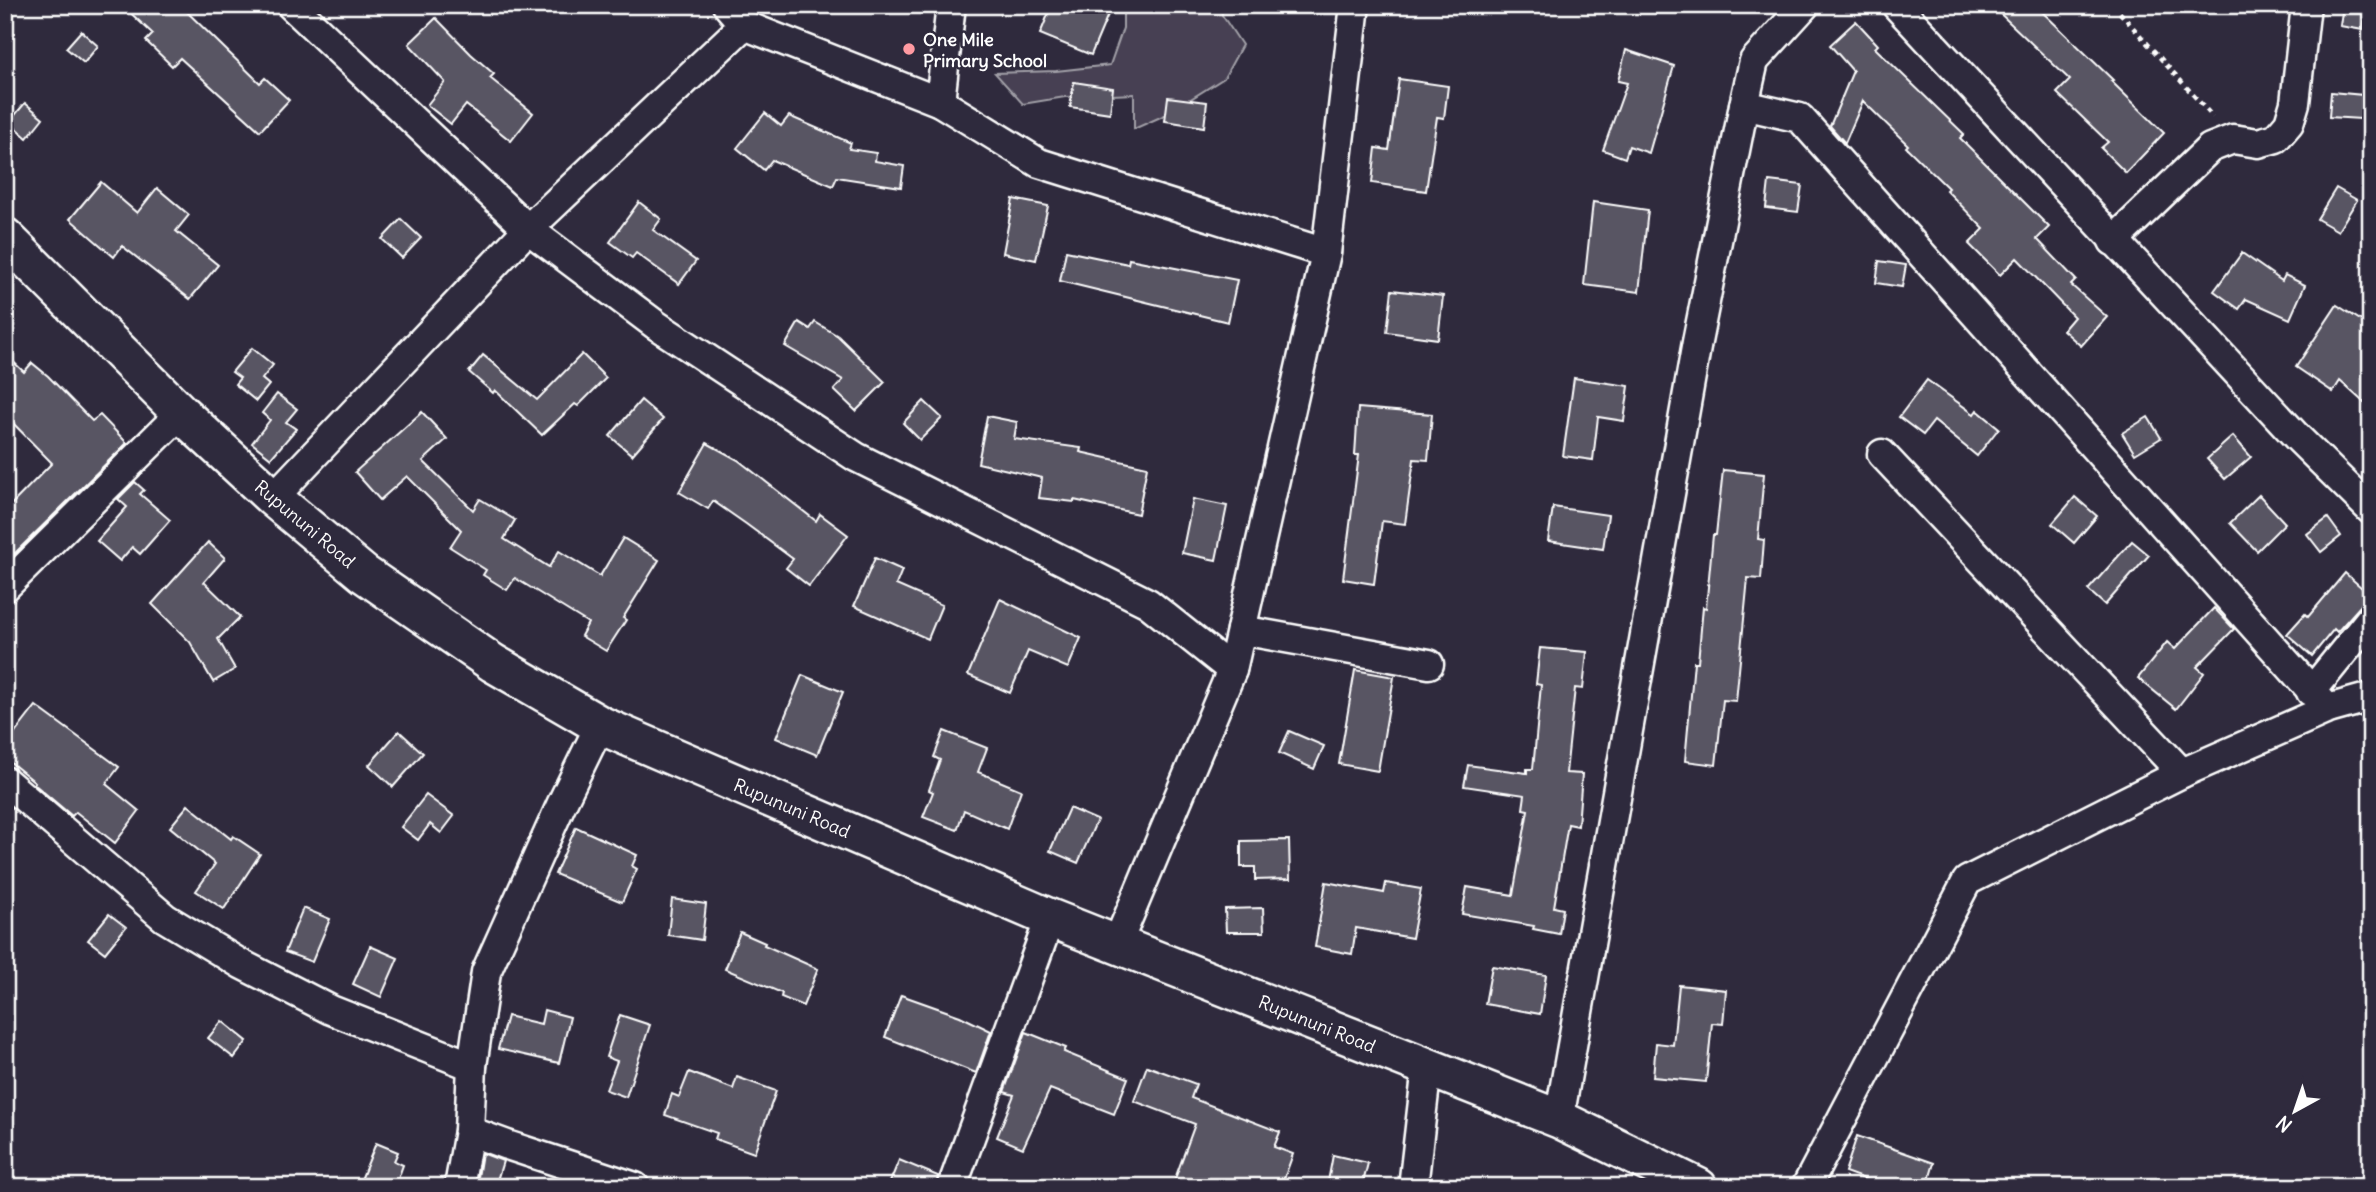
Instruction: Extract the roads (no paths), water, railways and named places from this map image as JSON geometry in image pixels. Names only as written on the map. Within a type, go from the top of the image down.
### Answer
[{"type":"main road","name":"Rupununi Road","points":[[5,237],[181,413],[272,498],[386,589],[493,663],[600,725],[1050,918],[1559,1119],[1698,1187]]},
{"type":"street","points":[[291,5],[528,229],[656,325],[856,457],[1148,603],[1232,670]]},
{"type":"street","points":[[940,102],[951,5]]},
{"type":"street","points":[[1117,944],[1232,670],[1326,253],[1355,5]]},
{"type":"street","points":[[1559,1119],[1697,342],[1744,105],[1754,61],[1805,5]]},
{"type":"street","points":[[1896,5],[2297,437],[2371,510]]},
{"type":"street","points":[[2113,241],[2210,148],[2233,139],[2258,143],[2276,138],[2290,123],[2295,103],[2306,5]]},
{"type":"street","points":[[272,498],[735,15],[940,102],[1039,163],[1326,253]]},
{"type":"street","points":[[1744,105],[1800,118],[2320,701]]},
{"type":"street","points":[[5,587],[181,413]]},
{"type":"street","points":[[1882,454],[2182,773]]},
{"type":"street","points":[[2320,701],[2371,618]]},
{"type":"street","points":[[1241,630],[1429,664]]},
{"type":"street","points":[[1806,1187],[1967,881],[2320,701],[2371,697]]},
{"type":"street","points":[[459,1187],[469,1131],[471,1066],[486,972],[561,804],[600,725]]},
{"type":"street","points":[[5,781],[164,918],[241,964],[331,1010],[471,1066]]},
{"type":"street","points":[[952,1187],[1050,918]]},
{"type":"street","points":[[1413,1187],[1427,1067]]},
{"type":"street","points":[[469,1131],[635,1187]]},
{"type":"place","name":"One Mile Primary School","points":[[909,49]]}]
